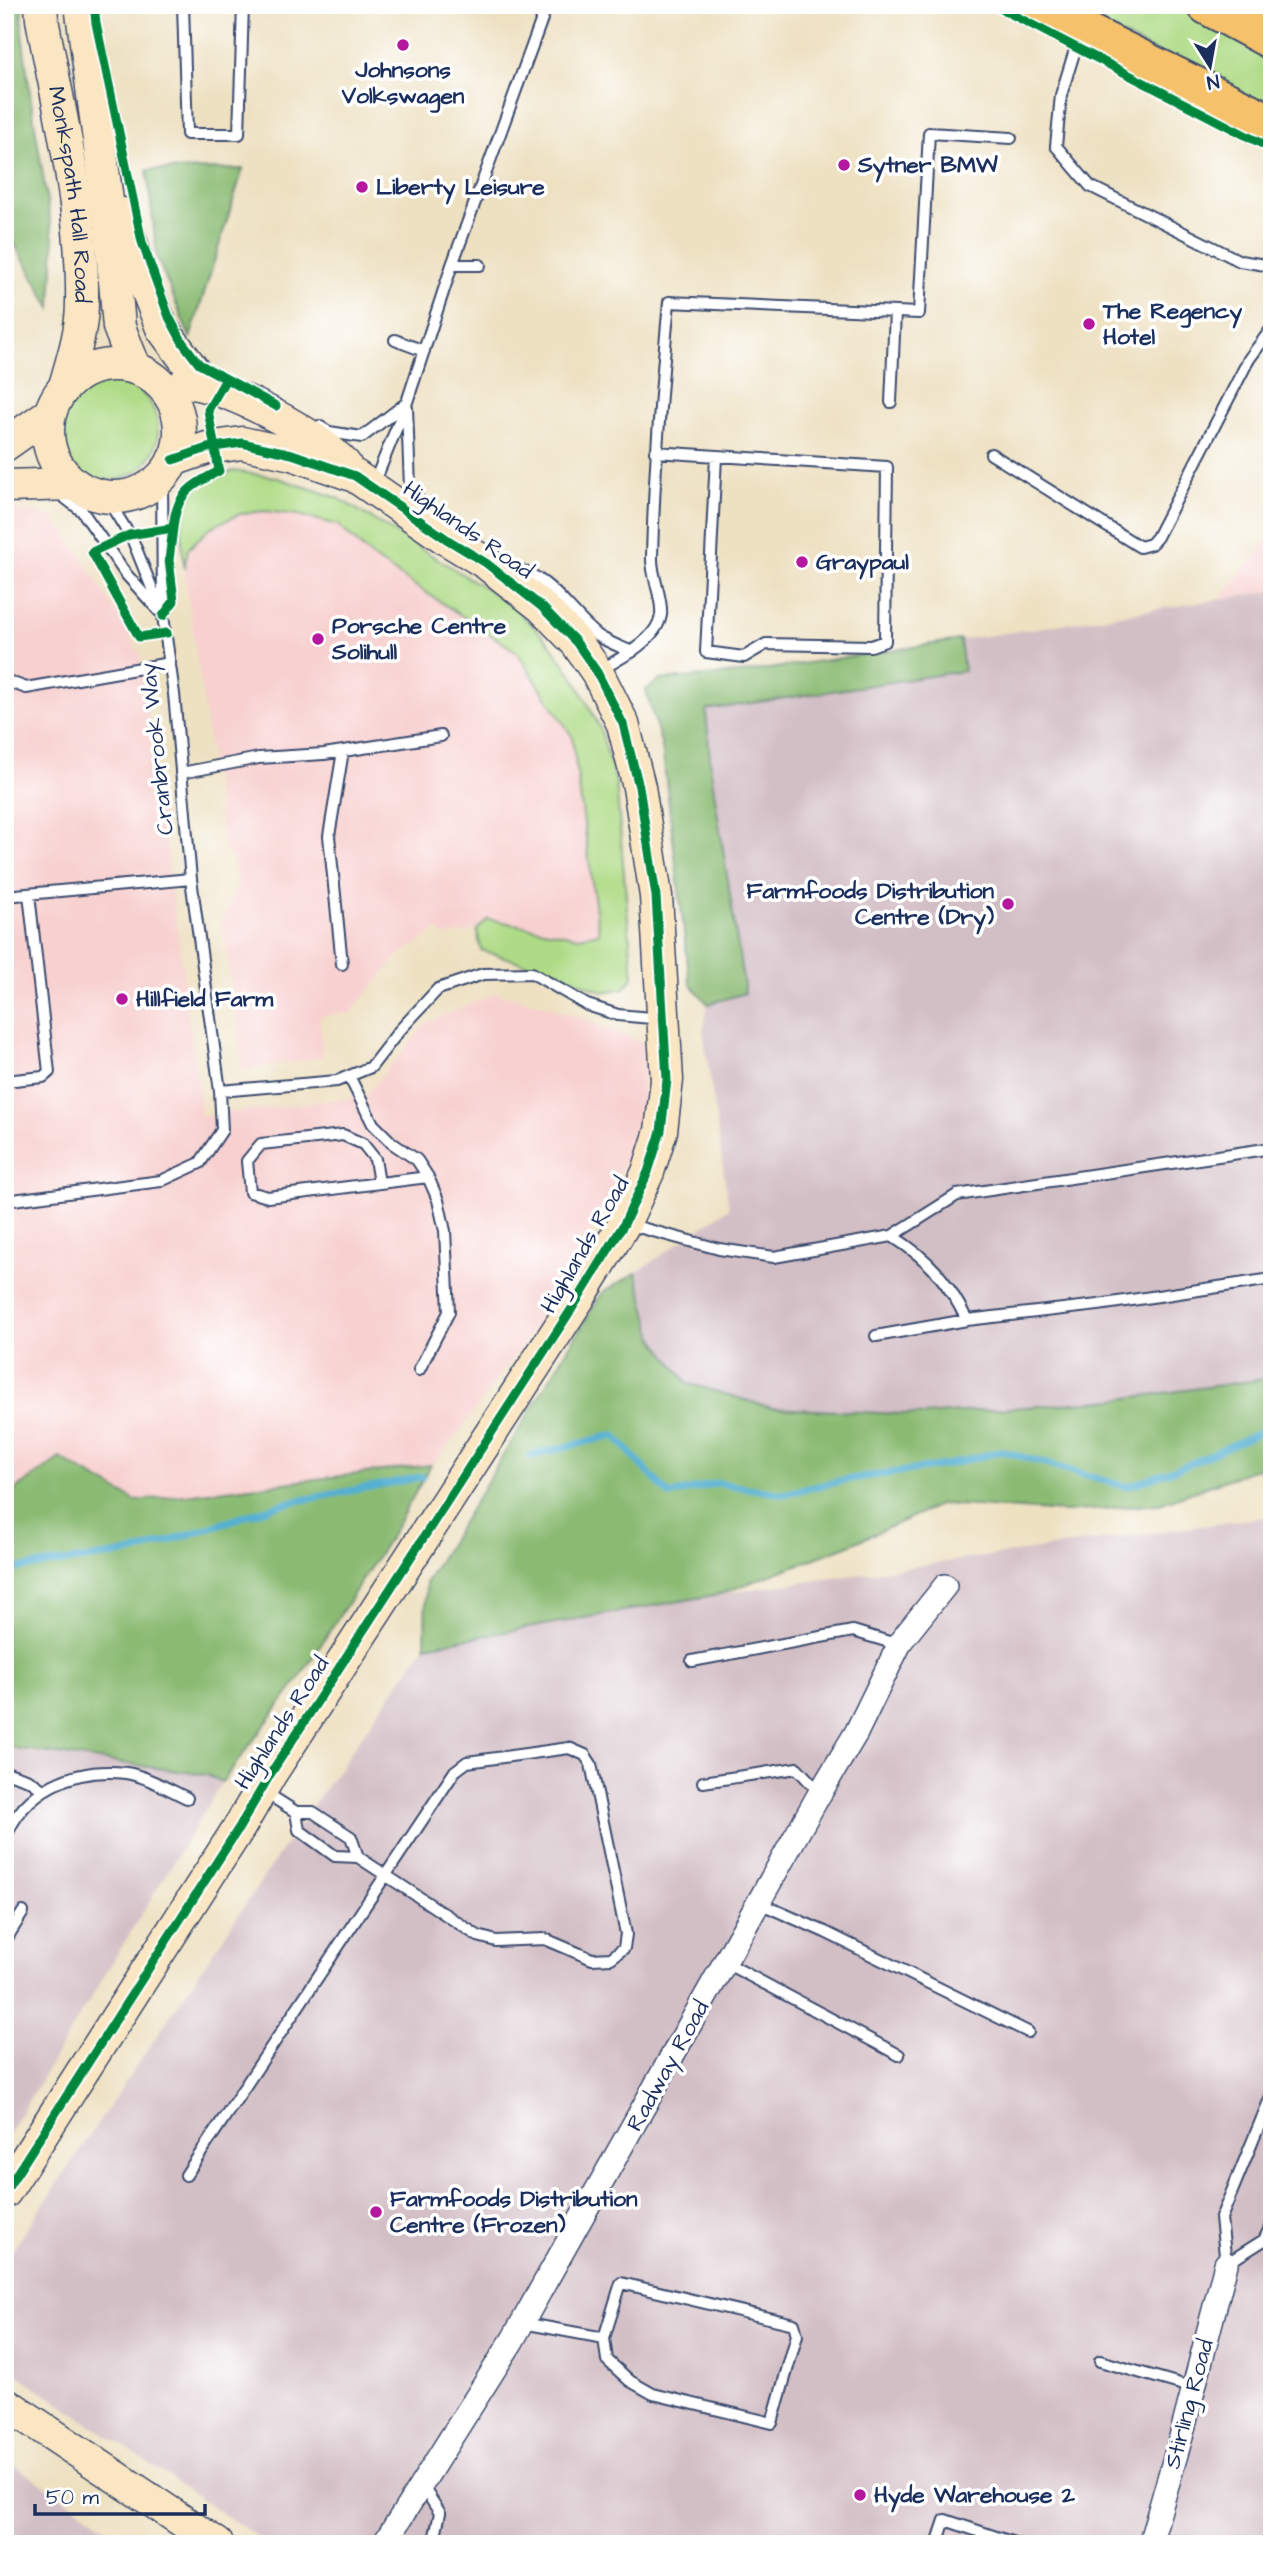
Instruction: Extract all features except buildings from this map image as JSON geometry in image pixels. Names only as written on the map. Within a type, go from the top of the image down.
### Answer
[{"type":"highway","points":[[1030,5],[1272,124]]},
{"type":"highway","points":[[1207,5],[1272,40]]},
{"type":"street","name":"Monkspath Hall Road","points":[[41,5],[77,212],[82,302],[77,343],[65,386],[50,414],[47,433],[51,453],[73,488]]},
{"type":"street","name":"Monkspath Hall Road","points":[[81,5],[110,223],[119,327],[144,373],[166,391],[175,407],[179,443],[167,468]]},
{"type":"street","name":"Monkspath Hall Road","points":[[97,126],[139,269],[162,328],[204,384]]},
{"type":"street","points":[[65,386],[80,374],[98,367],[117,365],[144,373]]},
{"type":"street","name":"Highlands Road","points":[[5,2192],[624,1224],[648,1172],[661,1130],[667,1080],[656,895],[639,787],[623,724],[597,672],[576,642],[542,607],[486,563],[448,540],[364,481],[332,451],[290,423],[204,384],[144,373]]},
{"type":"street","name":"Monkspath Hall Road","points":[[5,445],[50,414]]},
{"type":"street","name":"Highlands Road","points":[[167,468],[206,448],[242,443],[292,454],[364,481]]},
{"type":"street","points":[[5,486],[73,488],[115,497],[148,487],[167,468]]},
{"type":"street","name":"Radway Road","points":[[384,2544],[523,2323],[856,1733],[899,1645],[944,1586]]},
{"type":"street","name":"Stirling Road","points":[[1150,2544],[1226,2264]]},
{"type":"street","points":[[5,2403],[217,2544]]},
{"type":"lane","points":[[183,5],[187,134],[239,134],[243,5]]},
{"type":"lane","points":[[364,481],[407,402],[452,265],[547,5]]},
{"type":"lane","points":[[1081,32],[1061,95],[1056,146],[1090,186],[1240,261],[1272,266]]},
{"type":"lane","points":[[597,672],[632,652],[655,629],[661,614],[651,566],[655,452],[669,302],[919,313],[929,134],[1011,138]]},
{"type":"lane","points":[[452,265],[480,265]]},
{"type":"lane","points":[[891,402],[895,312]]},
{"type":"lane","points":[[991,454],[1140,547],[1151,544],[1249,359],[1272,328]]},
{"type":"lane","points":[[395,340],[424,351]]},
{"type":"lane","points":[[307,419],[329,432],[362,437],[407,402]]},
{"type":"lane","points":[[407,402],[410,488],[448,540]]},
{"type":"lane","points":[[259,409],[276,406],[296,413]]},
{"type":"lane","points":[[655,452],[887,467],[885,641],[871,646],[766,644],[744,657],[706,652],[716,457]]},
{"type":"lane","points":[[163,616],[167,468]]},
{"type":"lane","points":[[73,488],[82,511],[125,573],[163,616]]},
{"type":"lane","points":[[73,488],[114,510],[133,541],[163,616]]},
{"type":"lane","points":[[486,563],[522,569],[558,592],[598,636],[632,652]]},
{"type":"lane","name":"Cranbrook Way","points":[[6,1201],[161,1181],[200,1163],[222,1130],[220,1091],[191,878],[163,616]]},
{"type":"lane","points":[[5,680],[26,688],[170,663]]},
{"type":"lane","points":[[181,773],[259,758],[343,751],[440,736]]},
{"type":"lane","points":[[342,964],[329,836],[343,751]]},
{"type":"lane","points":[[5,896],[191,878]]},
{"type":"lane","points":[[5,1081],[43,1077],[49,1072],[29,894]]},
{"type":"lane","points":[[220,1091],[337,1081],[371,1067],[398,1031],[438,989],[483,974],[532,973],[587,1005],[618,1015],[664,1019]]},
{"type":"lane","points":[[349,1076],[373,1124],[392,1143],[417,1160],[438,1200],[445,1231],[449,1312],[419,1370]]},
{"type":"lane","points":[[379,1183],[375,1159],[363,1144],[343,1135],[261,1144],[247,1161],[250,1192],[268,1197],[428,1177]]},
{"type":"lane","points":[[624,1224],[719,1249],[774,1257],[892,1236],[957,1195],[1272,1147]]},
{"type":"lane","points":[[5,1186],[6,1201]]},
{"type":"lane","points":[[892,1236],[920,1254],[953,1293],[967,1320]]},
{"type":"lane","points":[[876,1336],[967,1320],[1084,1307],[1272,1279]]},
{"type":"lane","points":[[692,1661],[853,1631],[899,1645]]},
{"type":"lane","points":[[186,2175],[385,1877],[455,1771],[467,1762],[569,1748],[585,1755],[590,1765],[626,1934],[624,1948],[611,1958],[592,1959],[545,1940],[496,1941],[478,1936],[385,1877],[358,1857],[335,1856],[299,1830],[296,1812]]},
{"type":"lane","points":[[703,1782],[797,1768],[820,1793]]},
{"type":"lane","points":[[5,1773],[29,1780],[42,1789]]},
{"type":"lane","points":[[5,1839],[22,1807],[42,1789],[64,1780],[92,1774],[127,1773],[187,1798]]},
{"type":"lane","points":[[261,1790],[296,1812],[313,1812],[351,1837],[358,1857]]},
{"type":"lane","points":[[759,1903],[825,1932],[1028,2032]]},
{"type":"lane","points":[[5,1941],[23,1912]]},
{"type":"lane","points":[[726,1963],[899,2055]]},
{"type":"lane","points":[[1272,2094],[1221,2218],[1226,2264],[1264,2240],[1272,2224]]},
{"type":"lane","points":[[621,2283],[794,2324],[797,2336],[772,2423],[653,2394],[630,2381],[607,2360],[604,2339],[621,2283]]},
{"type":"lane","points":[[523,2323],[604,2339]]},
{"type":"lane","points":[[1100,2361],[1194,2388]]},
{"type":"lane","points":[[421,2484],[440,2513],[433,2544]]},
{"type":"lane","points":[[937,2544],[945,2520],[1017,2544]]},
{"type":"shaded area","points":[[17,510],[53,517],[90,569],[140,654],[202,1116],[365,1096],[426,1023],[496,993],[549,1006],[644,1043],[641,1128],[565,1286],[451,1443],[431,1465],[136,1501],[60,1458],[11,1492],[5,1493],[5,513]]},
{"type":"shaded area","points":[[265,511],[298,515],[338,525],[373,558],[517,652],[572,736],[599,934],[579,937],[489,919],[477,930],[445,936],[438,930],[398,956],[351,1013],[320,1016],[322,1057],[243,1070],[222,919],[238,884],[234,863],[224,848],[184,569],[188,549],[211,527],[240,514]]},
{"type":"shaded area","points":[[1272,535],[1272,591],[1220,599]]},
{"type":"shaded area","points":[[1272,591],[1272,1378],[1114,1400],[924,1415],[772,1408],[687,1383],[654,1338],[636,1273],[729,1208],[703,1031],[708,1004],[745,993],[711,771],[706,710],[963,671],[960,640]]},
{"type":"shaded area","points":[[1272,1516],[1272,2544],[268,2544],[6,2367],[5,2261],[280,1853],[425,1646],[726,1593]]},
{"type":"shaded area","points":[[5,1749],[207,1775],[222,1782],[5,2139]]},
{"type":"shaded area","points":[[5,2459],[132,2544],[5,2544]]},
{"type":"green space","points":[[5,5],[22,5],[22,33],[31,101],[54,244],[51,308],[5,227]]},
{"type":"green space","points":[[1063,5],[1177,5],[1272,56],[1272,111]]},
{"type":"green space","points":[[243,169],[190,338],[157,257],[147,170]]},
{"type":"green space","points":[[108,380],[127,384],[143,395],[154,411],[158,430],[154,449],[143,465],[127,476],[108,480],[89,476],[73,465],[62,449],[58,430],[62,411],[73,395],[89,384]]},
{"type":"green space","points":[[233,471],[275,477],[338,498],[511,604],[547,640],[575,679],[600,728],[616,783],[633,977],[625,988],[604,992],[559,974],[481,950],[477,930],[488,919],[579,937],[599,933],[572,736],[517,652],[373,558],[338,525],[298,515],[265,511],[240,514],[211,527],[188,549],[184,569],[182,522],[187,501],[202,484]]},
{"type":"green space","points":[[960,640],[964,671],[706,710],[711,771],[745,993],[708,1004],[690,983],[662,747],[646,690],[660,680],[748,672]]},
{"type":"green space","points":[[636,1273],[654,1338],[687,1383],[772,1408],[924,1415],[1114,1400],[1272,1378],[1272,1477],[1261,1467],[1160,1504],[1067,1512],[941,1504],[847,1546],[720,1594],[425,1646],[426,1582],[602,1293]]},
{"type":"green space","points":[[60,1458],[136,1501],[431,1465],[393,1532],[297,1682],[222,1782],[207,1775],[5,1747],[5,1493],[12,1492]]},
{"type":"waterway","points":[[530,1456],[614,1435],[669,1495],[718,1483],[783,1494],[844,1480],[947,1465],[1002,1451],[1127,1487],[1190,1464],[1272,1427]]},
{"type":"waterway","points":[[5,1570],[135,1552],[282,1504],[422,1477]]},
{"type":"cycle path","points":[[94,5],[142,242],[169,317],[183,343],[199,364],[276,406]]},
{"type":"cycle path","points":[[994,5],[1272,149]]},
{"type":"cycle path","points":[[167,633],[139,637],[92,552],[129,535],[173,528],[177,507],[186,492],[219,471],[208,410],[226,379]]},
{"type":"cycle path","points":[[5,2192],[624,1224],[648,1172],[661,1131],[667,1080],[656,896],[639,787],[623,724],[597,672],[576,642],[542,607],[486,563],[355,476],[292,454],[242,443],[207,448],[173,460]]},
{"type":"cycle path","points":[[163,616],[174,601],[169,560],[173,528]]},
{"type":"place","name":"Johnsons Volkswagen","points":[[403,45]]},
{"type":"place","name":"Sytner BMW","points":[[844,165]]},
{"type":"place","name":"Liberty Leisure","points":[[362,187]]},
{"type":"place","name":"The Regency Hotel","points":[[1089,324]]},
{"type":"place","name":"Graypaul","points":[[802,562]]},
{"type":"place","name":"Porsche Centre Solihull","points":[[318,639]]},
{"type":"place","name":"Farmfoods Distribution Centre (Dry)","points":[[1008,904]]},
{"type":"place","name":"Hillfield Farm","points":[[122,999]]},
{"type":"place","name":"Farmfoods Distribution Centre (Frozen)","points":[[376,2212]]},
{"type":"place","name":"Hyde Warehouse 2","points":[[860,2495]]}]
